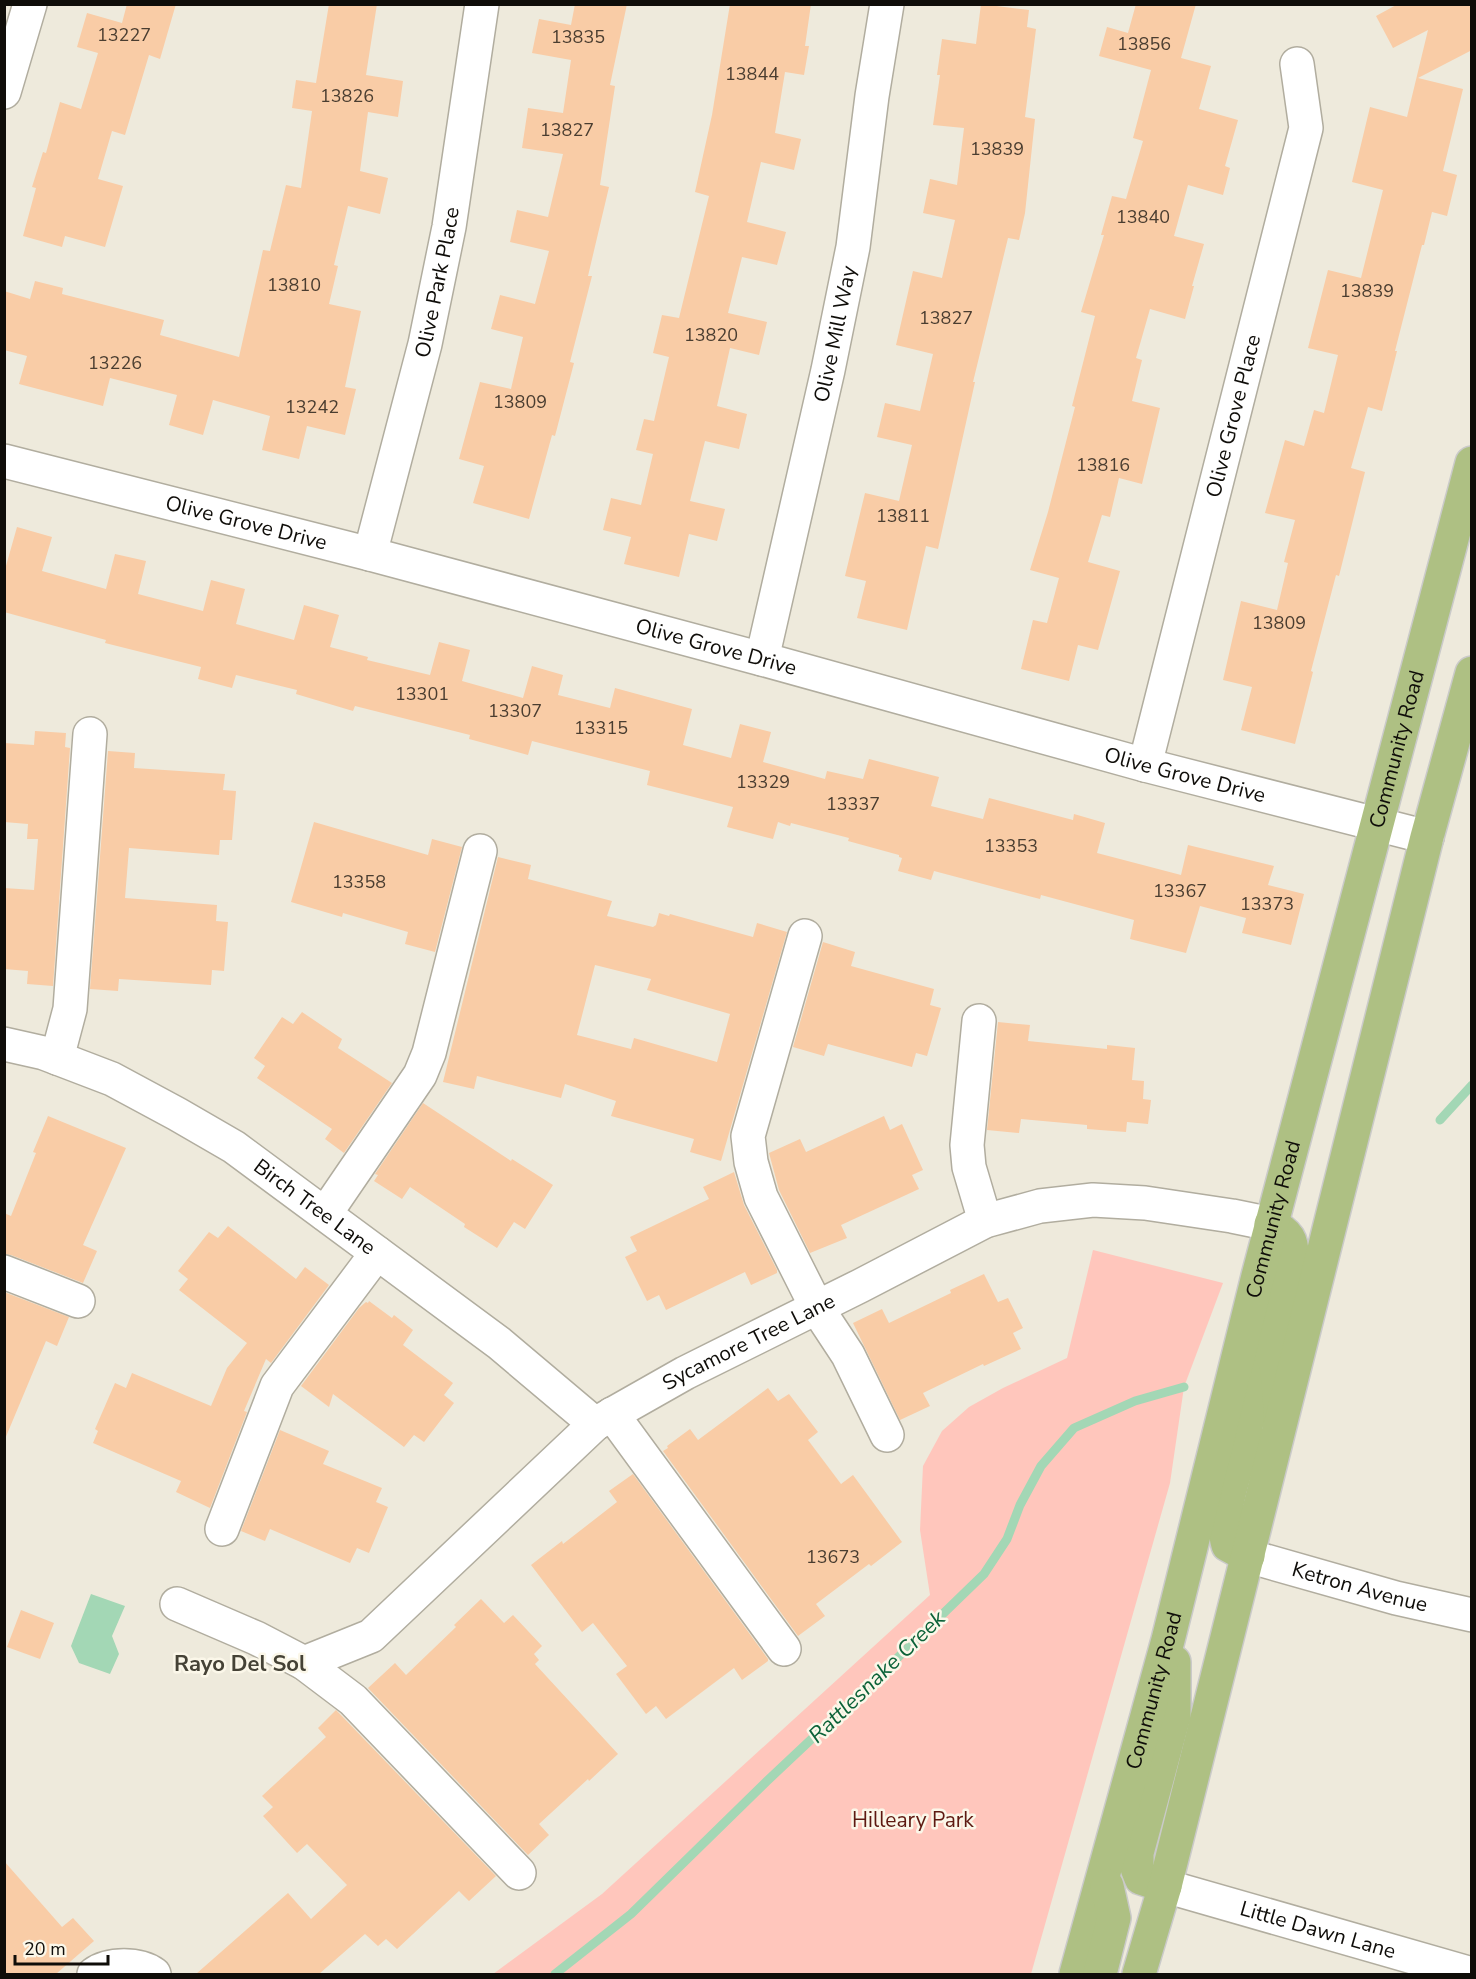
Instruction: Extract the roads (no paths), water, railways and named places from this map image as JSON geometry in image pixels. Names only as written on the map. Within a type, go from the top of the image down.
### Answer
[{"type":"main road","name":"Community Road","points":[[1076,1974],[1168,1640],[1271,1224],[1472,463]]},
{"type":"main road","points":[[1139,1974],[1165,1886],[1427,837],[1472,673]]},
{"type":"main road","points":[[1271,1224],[1287,1234],[1292,1244],[1293,1260],[1268,1360],[1265,1386],[1268,1400],[1280,1427]]},
{"type":"main road","points":[[1240,1351],[1244,1372],[1246,1429],[1225,1519],[1224,1533],[1228,1545],[1248,1556]]},
{"type":"main road","points":[[1165,1886],[1141,1878],[1137,1868],[1139,1844],[1174,1716],[1174,1663],[1168,1640]]},
{"type":"main road","points":[[1100,1974],[1114,1918],[1104,1873]]},
{"type":"street","points":[[4,92],[30,4]]},
{"type":"street","name":"Olive Park Place","points":[[370,554],[425,344],[449,227],[482,4]]},
{"type":"street","name":"Olive Mill Way","points":[[762,659],[828,370],[853,248],[872,96],[887,4]]},
{"type":"street","name":"Olive Grove Place","points":[[1144,765],[1306,128],[1297,64]]},
{"type":"street","name":"Olive Grove Drive","points":[[4,461],[370,554],[1144,765],[1427,837]]},
{"type":"street","points":[[57,1058],[70,1009],[90,734]]},
{"type":"street","points":[[325,1214],[420,1075],[429,1053],[480,851]]},
{"type":"street","points":[[805,936],[748,1136],[751,1162],[761,1197],[817,1308],[848,1354],[887,1435]]},
{"type":"street","points":[[979,1021],[967,1145],[969,1167],[985,1221]]},
{"type":"street","name":"Birch Tree Lane","points":[[4,1044],[44,1053],[112,1079],[234,1147],[603,1419],[784,1649]]},
{"type":"street","name":"Sycamore Tree Lane","points":[[304,1664],[371,1636],[603,1419],[685,1372],[817,1308],[985,1221],[1040,1206],[1093,1200],[1145,1203],[1271,1224]]},
{"type":"street","points":[[222,1529],[277,1386],[377,1253]]},
{"type":"street","points":[[4,1272],[78,1301]]},
{"type":"street","name":"Ketron Avenue","points":[[1248,1556],[1396,1598],[1472,1615]]},
{"type":"street","points":[[177,1604],[256,1638],[304,1664],[353,1700],[519,1873]]},
{"type":"street","name":"Little Dawn Lane","points":[[1165,1886],[1472,1974]]},
{"type":"street","points":[[94,1974],[102,1969],[125,1966],[147,1970],[154,1974]]},
{"type":"waterway","name":"Rattlesnake Creek","points":[[1440,1120],[1472,1085]]},
{"type":"waterway","name":"Rattlesnake Creek","points":[[555,1974],[631,1914],[984,1574],[1007,1539],[1020,1505],[1041,1466],[1074,1428],[1135,1401],[1184,1387]]},
{"type":"district","name":"Rayo Del Sol","points":[[240,1664]]},
{"type":"park label","name":"Hilleary Park","points":[[913,1820]]}]
